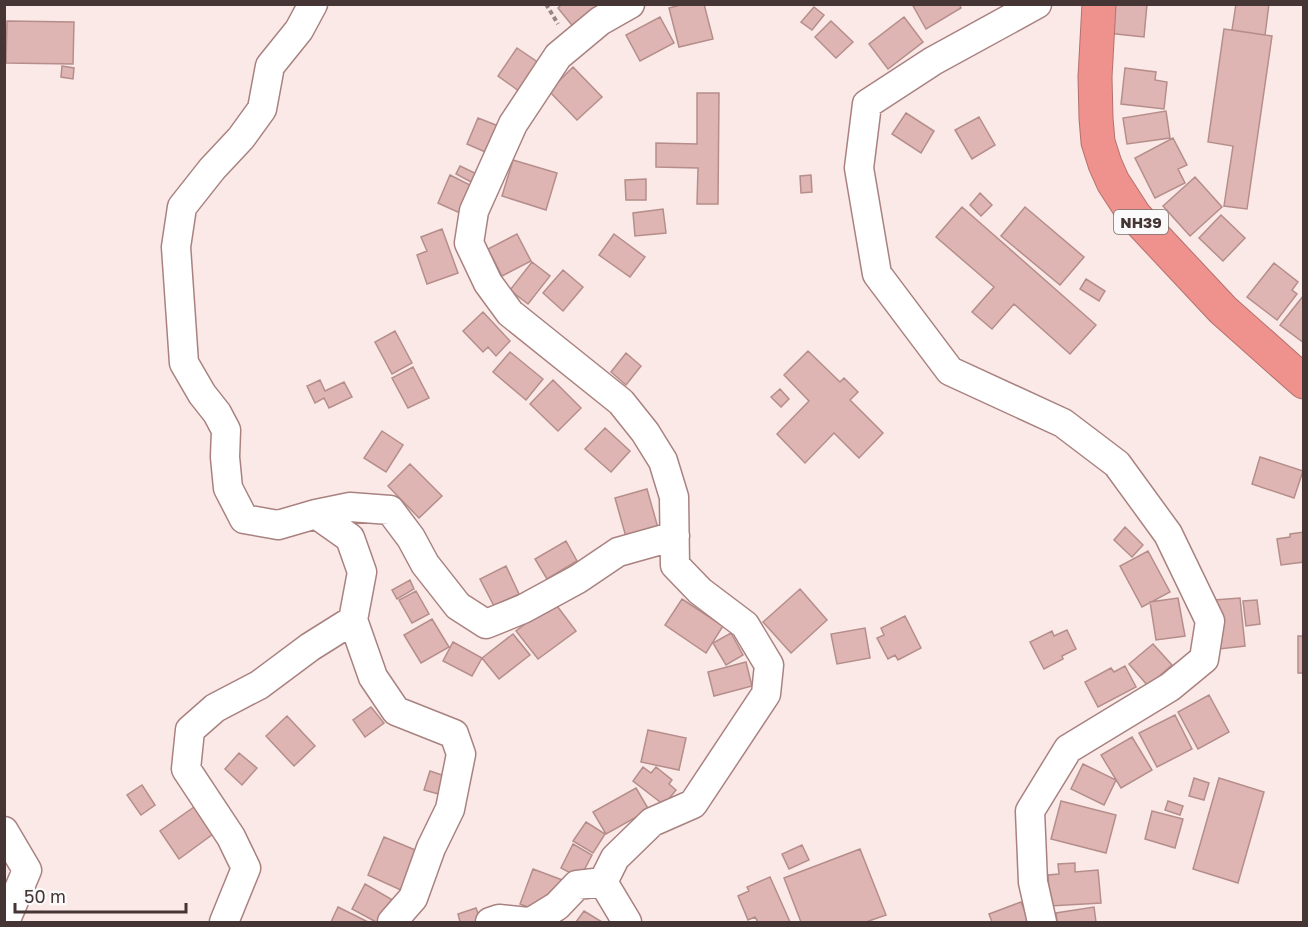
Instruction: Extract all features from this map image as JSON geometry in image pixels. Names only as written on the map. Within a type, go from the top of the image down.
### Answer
[{"type":"highway","name":"NH39","points":[[1099,4],[1095,77],[1096,118],[1098,142],[1113,182],[1141,222],[1223,310],[1304,382]]},
{"type":"street","points":[[313,4],[298,30],[270,66],[261,109],[241,138],[212,169],[182,207],[176,247],[184,363],[226,430],[225,457],[228,488],[244,519],[278,525],[350,507],[390,510],[411,538],[425,564],[458,606],[486,624],[524,609],[578,579],[618,552],[675,536]]},
{"type":"street","points":[[603,882],[615,858],[652,822],[693,804],[766,694],[769,665],[745,625],[700,591],[675,565],[674,497],[663,461],[645,432],[621,402],[510,313],[488,283],[469,243],[474,211],[513,124],[558,56],[600,21],[630,4]]},
{"type":"street","points":[[1037,4],[933,61],[867,104],[859,168],[877,274],[950,371],[1063,423],[1117,464],[1168,534],[1210,621],[1204,659],[1170,687],[1068,749],[1030,811],[1033,882],[1042,922]]},
{"type":"street","points":[[316,514],[350,538],[362,572],[353,620],[373,677],[396,711],[454,734],[461,754],[450,809],[431,848],[413,898],[392,922]]},
{"type":"street","points":[[224,922],[246,868],[231,837],[186,769],[190,730],[214,708],[259,685],[310,647],[353,620]]},
{"type":"street","points":[[4,831],[27,870],[5,922]]},
{"type":"street","points":[[490,922],[499,919],[529,922],[558,906],[577,885],[603,882]]},
{"type":"street","points":[[603,882],[627,922]]},
{"type":"building","points":[[562,4],[605,4],[575,29],[558,8]]},
{"type":"building","points":[[684,4],[704,4],[713,39],[679,47],[669,8]]},
{"type":"building","points":[[912,4],[959,4],[961,8],[926,29]]},
{"type":"building","points":[[1109,4],[1147,4],[1144,37],[1107,33]]},
{"type":"building","points":[[1236,4],[1269,4],[1265,35],[1232,30]]},
{"type":"building","points":[[814,7],[824,15],[812,30],[801,22]]},
{"type":"building","points":[[660,17],[674,43],[640,61],[626,35]]},
{"type":"building","points":[[904,17],[923,42],[888,69],[869,44]]},
{"type":"building","points":[[7,21],[74,22],[73,64],[6,63]]},
{"type":"building","points":[[831,21],[853,42],[836,58],[815,37]]},
{"type":"building","points":[[1224,29],[1272,36],[1247,209],[1224,206],[1233,146],[1208,142]]},
{"type":"building","points":[[517,48],[542,65],[523,94],[498,76]]},
{"type":"building","points":[[62,66],[74,68],[73,79],[61,77]]},
{"type":"building","points":[[573,67],[602,97],[577,120],[549,91]]},
{"type":"building","points":[[1125,68],[1156,72],[1155,80],[1167,82],[1164,109],[1121,104]]},
{"type":"building","points":[[697,93],[719,93],[718,204],[697,204],[698,168],[656,167],[656,143],[697,144]]},
{"type":"building","points":[[1166,111],[1170,138],[1127,144],[1123,118]]},
{"type":"building","points":[[906,113],[934,131],[921,153],[892,134]]},
{"type":"building","points":[[979,117],[995,145],[972,159],[955,130]]},
{"type":"building","points":[[478,118],[501,127],[490,154],[467,144]]},
{"type":"building","points":[[1173,138],[1187,165],[1178,169],[1185,183],[1155,198],[1135,158]]},
{"type":"building","points":[[513,160],[557,173],[546,210],[502,196]]},
{"type":"building","points":[[460,166],[477,174],[473,183],[456,174]]},
{"type":"building","points":[[450,175],[472,186],[460,213],[438,203]]},
{"type":"building","points":[[811,175],[812,192],[801,193],[800,176]]},
{"type":"building","points":[[1195,177],[1222,207],[1190,236],[1163,206]]},
{"type":"building","points":[[646,179],[646,200],[626,200],[625,180]]},
{"type":"building","points":[[980,193],[992,205],[981,216],[970,205]]},
{"type":"building","points":[[962,207],[1096,325],[1070,354],[1014,304],[992,329],[972,312],[994,287],[936,237]]},
{"type":"building","points":[[1025,207],[1084,257],[1060,285],[1001,236]]},
{"type":"building","points":[[663,209],[666,233],[635,236],[633,213]]},
{"type":"building","points":[[1221,215],[1245,238],[1223,261],[1199,238]]},
{"type":"building","points":[[442,229],[458,273],[427,284],[417,255],[427,251],[421,237]]},
{"type":"building","points":[[517,234],[531,261],[502,276],[488,249]]},
{"type":"building","points":[[614,234],[645,257],[630,277],[599,255]]},
{"type":"building","points":[[532,262],[550,276],[528,304],[510,290]]},
{"type":"building","points":[[1274,263],[1298,282],[1292,290],[1297,294],[1277,320],[1247,297]]},
{"type":"building","points":[[563,270],[583,287],[563,311],[543,293]]},
{"type":"building","points":[[1086,279],[1105,291],[1099,301],[1080,289]]},
{"type":"building","points":[[1304,295],[1304,343],[1280,325]]},
{"type":"building","points":[[483,312],[510,341],[496,356],[488,347],[483,352],[463,331]]},
{"type":"building","points":[[395,331],[412,363],[392,374],[375,342]]},
{"type":"building","points":[[808,351],[840,382],[844,378],[858,392],[850,400],[883,433],[859,458],[834,433],[805,463],[777,434],[809,401],[784,375]]},
{"type":"building","points":[[510,352],[543,379],[526,400],[493,372]]},
{"type":"building","points":[[626,353],[641,366],[626,385],[611,372]]},
{"type":"building","points":[[413,367],[429,398],[408,408],[392,378]]},
{"type":"building","points":[[320,380],[325,391],[344,382],[352,397],[329,408],[324,398],[315,403],[307,386]]},
{"type":"building","points":[[553,380],[581,408],[558,431],[530,404]]},
{"type":"building","points":[[780,389],[789,399],[781,407],[771,397]]},
{"type":"building","points":[[605,428],[630,451],[611,472],[585,449]]},
{"type":"building","points":[[382,431],[403,445],[386,472],[364,458]]},
{"type":"building","points":[[1260,457],[1303,471],[1294,498],[1252,484]]},
{"type":"building","points":[[410,464],[442,496],[419,518],[388,486]]},
{"type":"building","points":[[647,489],[658,528],[626,537],[615,498]]},
{"type":"building","points":[[1125,527],[1143,545],[1132,557],[1114,540]]},
{"type":"building","points":[[1304,532],[1304,562],[1281,565],[1277,539]]},
{"type":"building","points":[[566,541],[577,561],[547,579],[535,559]]},
{"type":"building","points":[[1148,551],[1170,592],[1142,607],[1120,566]]},
{"type":"building","points":[[506,566],[519,594],[494,606],[480,579]]},
{"type":"building","points":[[410,580],[414,589],[397,599],[392,590]]},
{"type":"building","points":[[800,589],[827,620],[791,653],[763,622]]},
{"type":"building","points":[[416,591],[429,614],[412,623],[399,600]]},
{"type":"building","points":[[1178,598],[1185,636],[1156,640],[1150,602]]},
{"type":"building","points":[[1240,598],[1245,646],[1219,649],[1214,600]]},
{"type":"building","points":[[682,599],[723,626],[706,653],[665,625]]},
{"type":"building","points":[[1257,600],[1260,624],[1246,626],[1243,601]]},
{"type":"building","points":[[554,602],[576,631],[538,659],[516,631]]},
{"type":"building","points":[[905,616],[921,648],[898,660],[895,655],[888,659],[877,638],[884,635],[881,628]]},
{"type":"building","points":[[432,619],[449,647],[421,663],[404,635]]},
{"type":"building","points":[[865,628],[870,658],[837,664],[831,634]]},
{"type":"building","points":[[1067,630],[1076,649],[1044,669],[1030,642],[1052,631],[1054,636]]},
{"type":"building","points":[[731,633],[743,655],[726,665],[713,643]]},
{"type":"building","points":[[513,634],[530,655],[499,679],[482,658]]},
{"type":"building","points":[[1298,636],[1304,636],[1304,673],[1298,673]]},
{"type":"building","points":[[453,642],[482,658],[472,676],[443,661]]},
{"type":"building","points":[[1153,644],[1172,665],[1148,686],[1129,664]]},
{"type":"building","points":[[746,662],[752,686],[714,696],[708,672]]},
{"type":"building","points":[[1125,666],[1136,687],[1098,707],[1085,682],[1111,668],[1114,672]]},
{"type":"building","points":[[1209,695],[1229,732],[1198,749],[1178,712]]},
{"type":"building","points":[[371,707],[384,723],[365,737],[353,720]]},
{"type":"building","points":[[1175,715],[1192,749],[1157,767],[1139,733]]},
{"type":"building","points":[[287,716],[315,746],[294,766],[266,736]]},
{"type":"building","points":[[648,730],[686,738],[679,770],[641,762]]},
{"type":"building","points":[[1132,737],[1152,770],[1121,788],[1101,755]]},
{"type":"building","points":[[239,753],[257,768],[242,785],[225,769]]},
{"type":"building","points":[[1083,764],[1116,780],[1104,805],[1071,789]]},
{"type":"building","points":[[643,767],[651,773],[656,767],[672,780],[669,784],[676,790],[664,805],[633,781]]},
{"type":"building","points":[[430,771],[448,777],[442,795],[424,790]]},
{"type":"building","points":[[1194,778],[1209,783],[1204,800],[1189,796]]},
{"type":"building","points":[[1219,778],[1264,792],[1238,883],[1193,869]]},
{"type":"building","points":[[142,785],[155,805],[141,815],[127,795]]},
{"type":"building","points":[[636,788],[649,810],[606,834],[593,812]]},
{"type":"building","points":[[1061,801],[1116,815],[1106,853],[1051,839]]},
{"type":"building","points":[[1168,801],[1183,806],[1180,815],[1165,810]]},
{"type":"building","points":[[194,807],[213,834],[179,859],[160,831]]},
{"type":"building","points":[[1152,811],[1183,819],[1175,848],[1145,839]]},
{"type":"building","points":[[586,822],[605,834],[593,853],[573,841]]},
{"type":"building","points":[[384,837],[420,852],[403,891],[368,875]]},
{"type":"building","points":[[573,844],[592,855],[580,878],[561,868]]},
{"type":"building","points":[[802,845],[809,860],[789,869],[782,854]]},
{"type":"building","points":[[860,849],[886,915],[866,922],[801,922],[784,878]]},
{"type":"building","points":[[1075,863],[1075,872],[1098,870],[1101,903],[1050,906],[1048,875],[1059,874],[1058,864]]},
{"type":"building","points":[[533,869],[565,881],[552,916],[520,904]]},
{"type":"building","points":[[770,877],[790,922],[758,922],[755,917],[748,920],[738,896],[749,891],[747,887]]},
{"type":"building","points":[[365,884],[396,902],[385,922],[376,922],[352,909]]},
{"type":"building","points":[[1021,902],[1029,922],[992,922],[989,914]]},
{"type":"building","points":[[338,907],[368,922],[331,922]]},
{"type":"building","points":[[1094,907],[1096,922],[1057,922],[1056,913]]},
{"type":"building","points":[[476,908],[481,922],[460,922],[458,914]]},
{"type":"building","points":[[584,911],[602,922],[576,922]]}]
